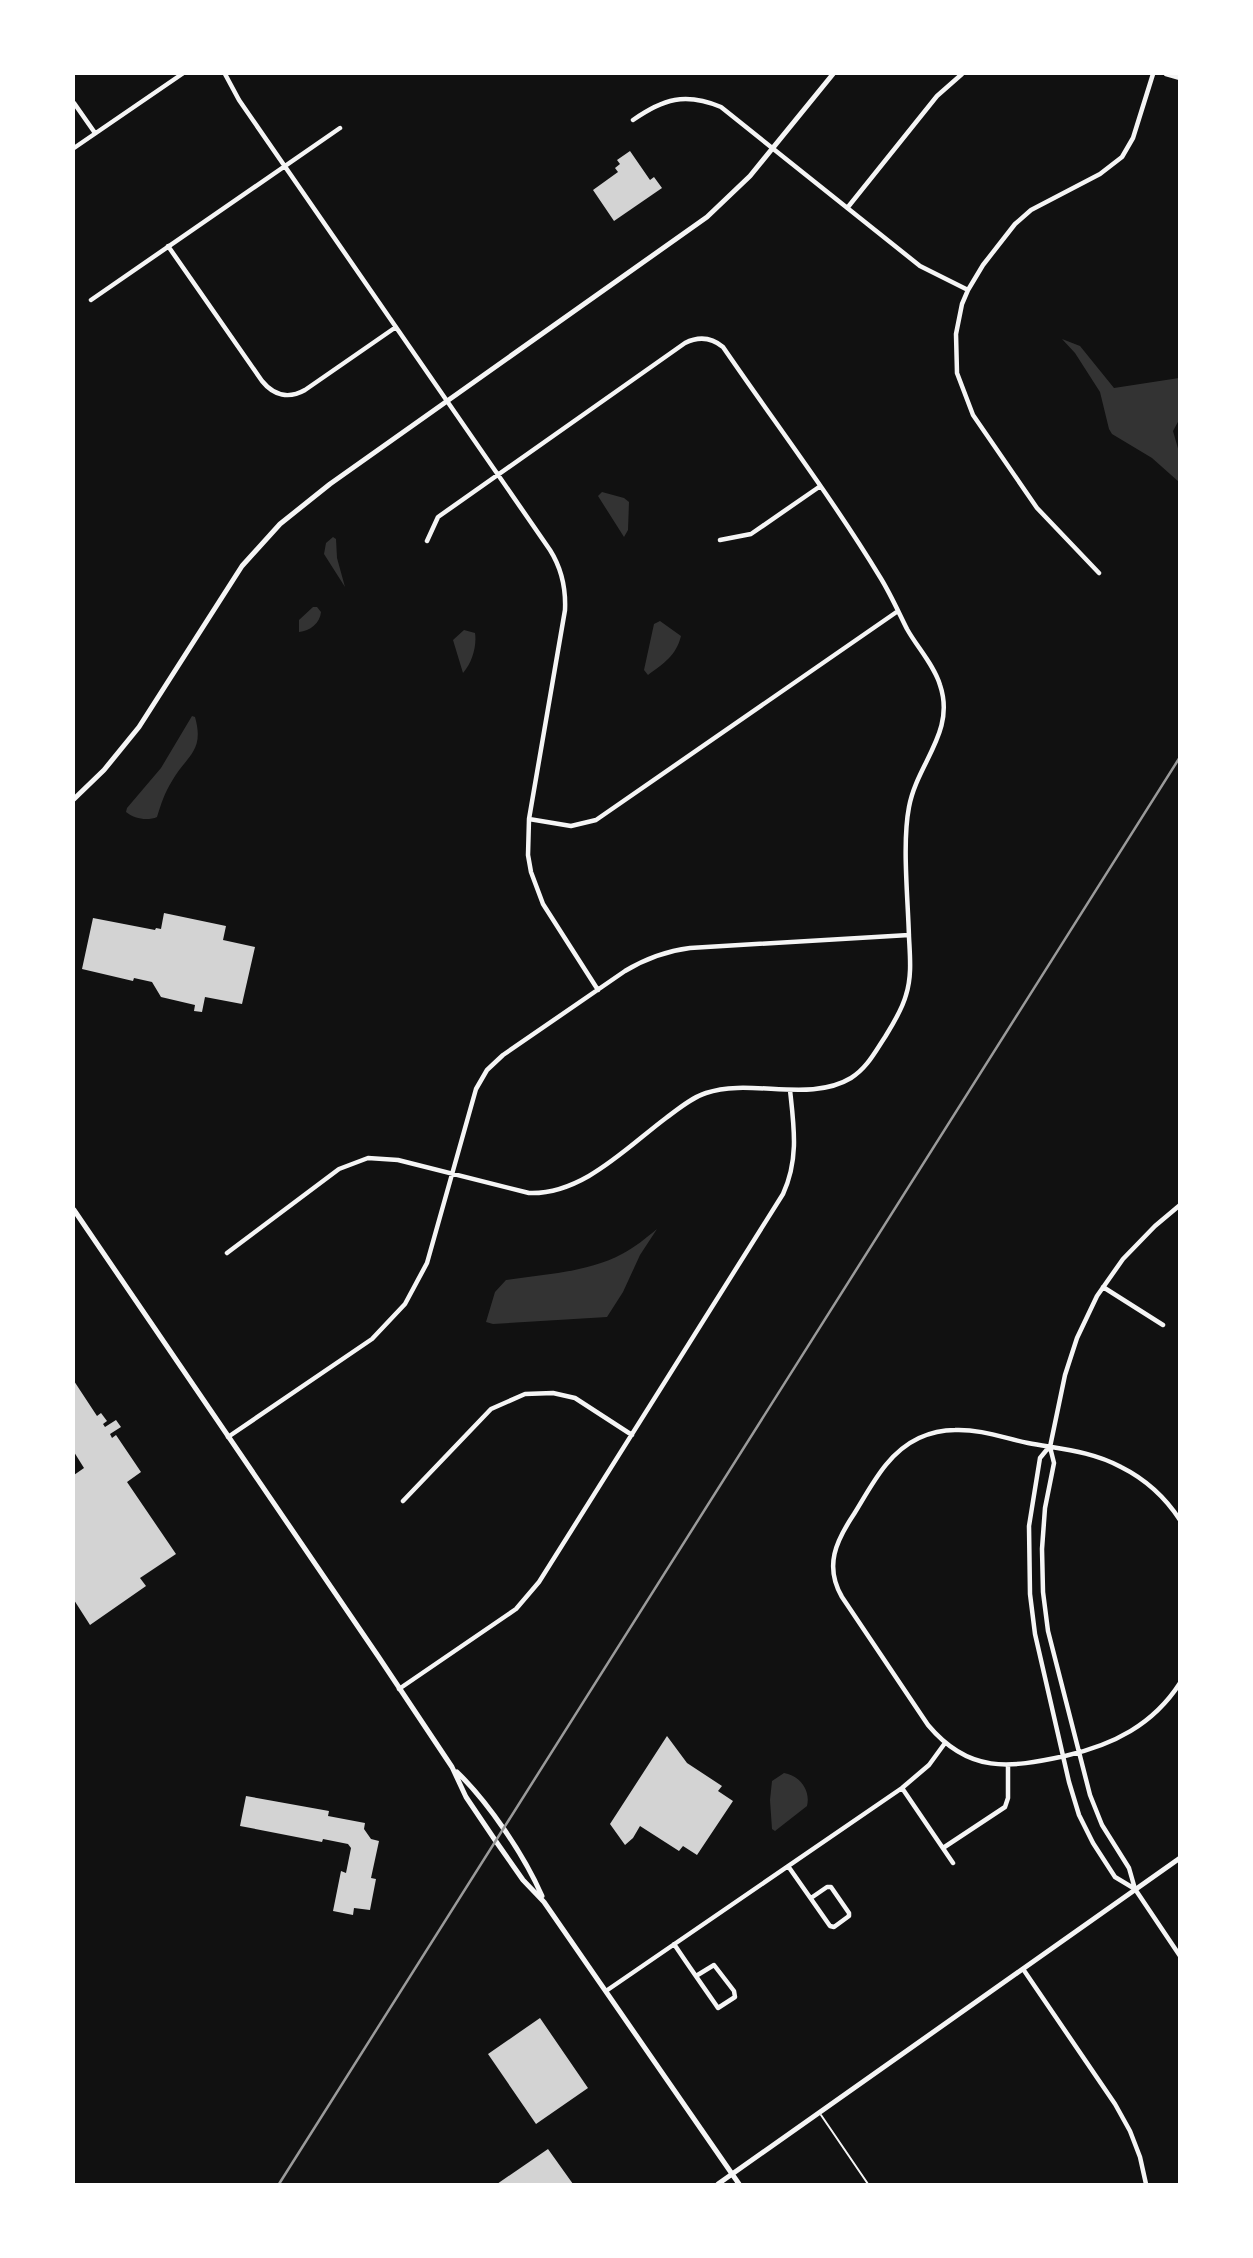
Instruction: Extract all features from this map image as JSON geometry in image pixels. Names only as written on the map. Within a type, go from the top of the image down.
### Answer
[{"type":"street","points":[[74,148],[182,74]]},
{"type":"street","points":[[225,74],[239,100],[284,166],[554,556],[565,588],[565,610],[529,819],[528,855],[536,888],[551,919],[598,990]]},
{"type":"street","points":[[74,799],[122,750],[228,586],[260,544],[302,505],[707,217],[742,184],[832,74]]},
{"type":"street","points":[[848,207],[937,96],[962,74]]},
{"type":"street","points":[[1099,573],[1037,508],[980,428],[966,401],[957,373],[955,346],[958,321],[968,290],[983,265],[1024,215],[1100,174],[1122,157],[1133,138],[1153,74]]},
{"type":"street","points":[[1166,74],[1180,78]]},
{"type":"street","points":[[634,120],[653,106],[667,101],[707,102],[726,110],[925,270],[968,290]]},
{"type":"street","points":[[74,103],[95,133]]},
{"type":"street","points":[[91,300],[340,128]]},
{"type":"street","points":[[168,246],[262,381],[277,394],[291,395],[305,390],[396,327]]},
{"type":"street","points":[[227,1253],[339,1169],[357,1160],[387,1158],[530,1193],[561,1190],[580,1182],[683,1105],[706,1093],[727,1089],[790,1090],[834,1086],[852,1077],[869,1062],[895,1021],[907,993],[911,966],[908,814],[916,783],[939,738],[945,709],[939,680],[917,646],[878,573],[723,347],[702,338],[685,343],[438,517],[427,541]]},
{"type":"street","points":[[720,540],[751,534],[820,487]]},
{"type":"street","points":[[529,819],[571,826],[596,820],[898,611]]},
{"type":"street","points":[[228,1437],[372,1339],[399,1311],[416,1286],[427,1262],[472,1100],[481,1079],[503,1055],[638,964],[675,950],[909,935]]},
{"type":"street","points":[[399,1689],[506,1617],[524,1601],[632,1435],[787,1184],[796,1146],[790,1090]]},
{"type":"street","points":[[1180,1205],[1132,1248],[1103,1287],[1073,1348],[1050,1447],[1054,1463],[1043,1527],[1043,1592],[1054,1655],[1078,1753],[1097,1814],[1129,1868],[1135,1889],[1180,1956]]},
{"type":"street","points":[[74,1210],[452,1768],[466,1797],[495,1840],[523,1880],[544,1902],[738,2185]]},
{"type":"street","points":[[1103,1287],[1163,1325]]},
{"type":"street","points":[[403,1501],[491,1409],[525,1394],[553,1393],[575,1398],[632,1435]]},
{"type":"street","points":[[1180,1520],[1160,1495],[1131,1472],[1095,1456],[971,1430],[941,1431],[918,1438],[896,1453],[886,1465],[837,1542],[832,1566],[838,1590],[920,1715],[945,1742],[973,1759],[1008,1766],[1078,1753],[1109,1743],[1140,1726],[1158,1711],[1180,1683]]},
{"type":"street","points":[[1050,1447],[1040,1458],[1031,1506],[1029,1577],[1035,1634],[1075,1804],[1088,1834],[1115,1877],[1135,1889]]},
{"type":"street","points":[[606,1991],[902,1788],[929,1765],[945,1742]]},
{"type":"street","points":[[943,1848],[1005,1807],[1008,1798],[1008,1766]]},
{"type":"street","points":[[452,1768],[475,1790],[532,1875],[544,1902]]},
{"type":"street","points":[[902,1788],[953,1863]]},
{"type":"street","points":[[718,2185],[818,2111],[1180,1858]]},
{"type":"street","points":[[788,1866],[831,1927],[849,1916],[831,1887],[811,1898]]},
{"type":"street","points":[[674,1944],[696,1976],[718,2008],[735,1997],[736,1993],[714,1965],[696,1976]]},
{"type":"street","points":[[1022,1968],[1115,2104],[1140,2157],[1146,2185]]},
{"type":"lane","points":[[818,2111],[868,2185]]},
{"type":"shaded area","points":[[1062,339],[1080,346],[1114,388],[1179,378],[1179,420],[1173,431],[1179,452],[1179,482],[1152,458],[1112,434],[1100,392],[1075,353]]},
{"type":"shaded area","points":[[602,492],[629,502],[628,530],[624,537],[598,496]]},
{"type":"shaded area","points":[[333,537],[336,539],[337,558],[345,587],[324,554],[326,543]]},
{"type":"shaded area","points":[[313,607],[317,607],[321,612],[319,620],[311,628],[299,632],[299,620]]},
{"type":"shaded area","points":[[660,621],[681,636],[673,654],[648,675],[644,670],[654,624]]},
{"type":"shaded area","points":[[464,630],[475,633],[475,638],[471,659],[463,673],[453,640]]},
{"type":"shaded area","points":[[192,716],[195,717],[197,729],[196,746],[170,785],[157,817],[141,819],[129,814],[126,812],[127,808],[161,768]]},
{"type":"shaded area","points":[[657,1229],[607,1317],[493,1324],[486,1322],[495,1292],[506,1280],[594,1265],[626,1252]]},
{"type":"shaded area","points":[[784,1773],[803,1784],[808,1800],[807,1806],[775,1831],[772,1829],[770,1800],[772,1781]]},
{"type":"building","points":[[630,151],[650,180],[654,177],[662,188],[614,221],[593,190],[618,172],[615,168],[620,164],[617,160]]},
{"type":"building","points":[[164,913],[226,926],[223,940],[255,947],[242,1004],[205,997],[202,1012],[194,1011],[195,1005],[161,997],[152,982],[134,978],[133,981],[82,969],[93,918],[155,930],[161,929]]},
{"type":"building","points":[[74,1381],[97,1416],[101,1413],[107,1421],[103,1424],[105,1427],[116,1420],[121,1427],[110,1434],[112,1438],[116,1435],[141,1472],[127,1482],[176,1554],[140,1578],[146,1586],[90,1625],[74,1600],[74,1475],[84,1468],[74,1452]]},
{"type":"building","points":[[667,1736],[687,1763],[722,1786],[718,1791],[733,1801],[697,1855],[683,1846],[679,1851],[640,1826],[625,1845],[610,1824]]},
{"type":"building","points":[[246,1796],[329,1811],[328,1816],[365,1823],[364,1829],[371,1839],[379,1841],[371,1878],[376,1879],[370,1910],[354,1908],[353,1915],[333,1911],[341,1871],[346,1873],[351,1848],[348,1844],[323,1839],[322,1842],[240,1826]]},
{"type":"building","points":[[540,2018],[588,2088],[536,2124],[488,2054]]},
{"type":"building","points":[[548,2149],[573,2184],[497,2184]]},
{"type":"railway","points":[[279,2184],[1180,757]]}]
